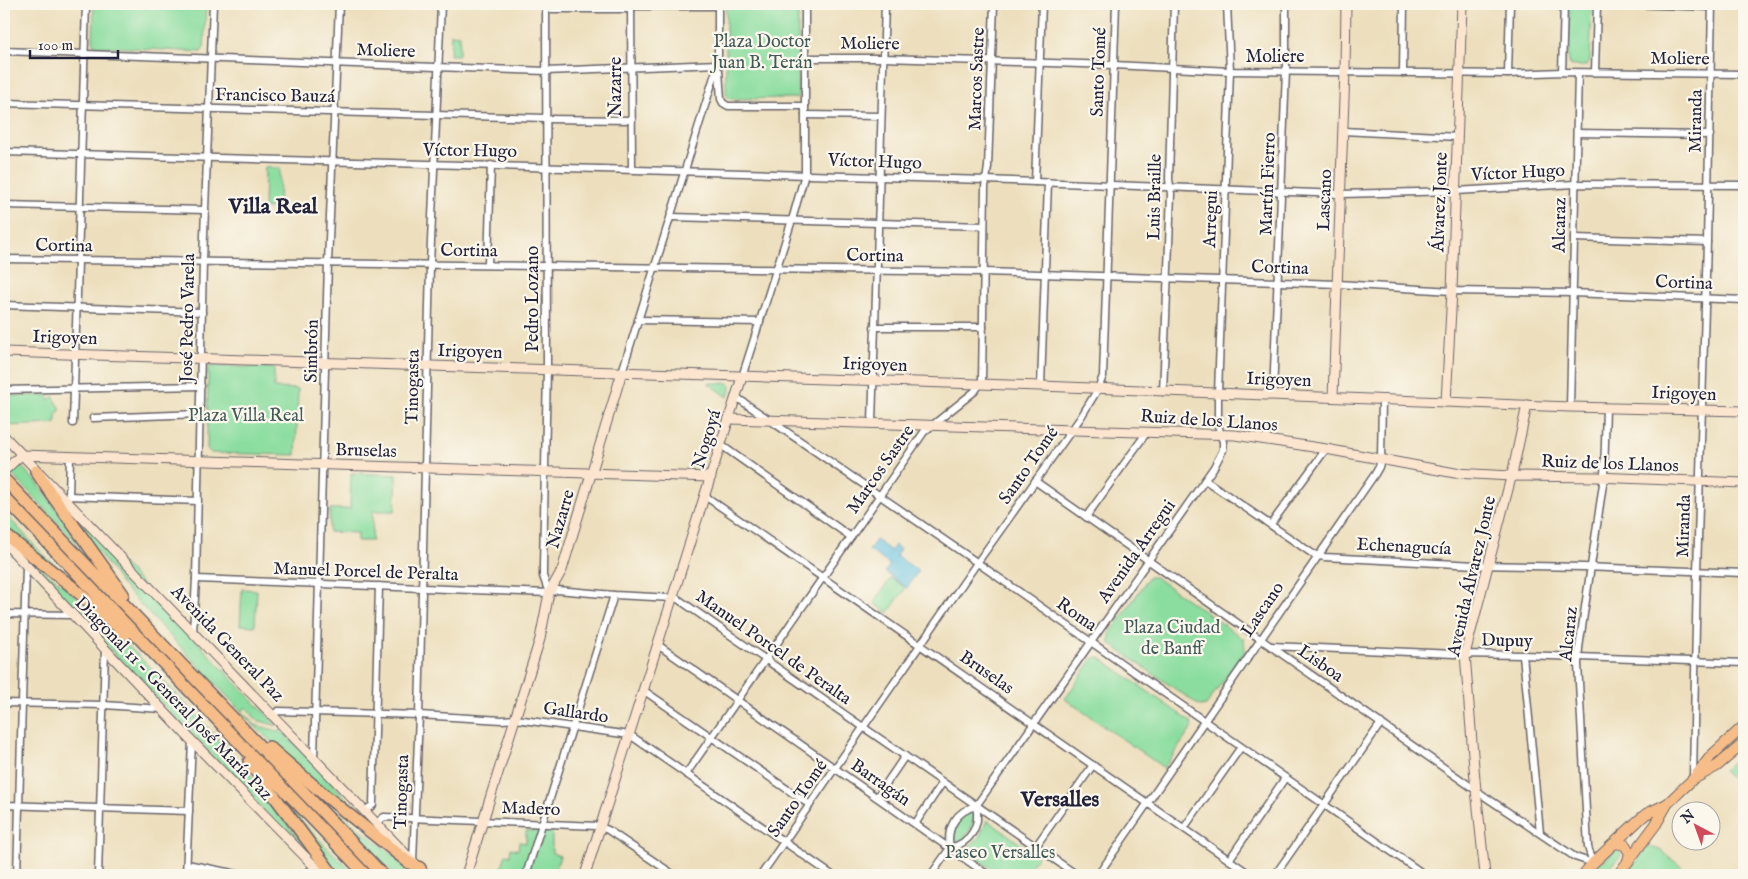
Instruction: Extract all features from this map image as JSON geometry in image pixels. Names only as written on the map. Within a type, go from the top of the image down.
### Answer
[{"type":"highway","points":[[36,471],[104,570],[173,655]]},
{"type":"highway","points":[[5,473],[173,655],[383,875]]},
{"type":"highway","points":[[4,497],[366,875]]},
{"type":"highway","points":[[4,534],[43,563],[163,663]]},
{"type":"highway","points":[[225,710],[327,798],[422,871]]},
{"type":"highway","points":[[214,717],[333,875]]},
{"type":"main road","points":[[1582,874],[1646,814],[1667,804],[1694,779],[1711,756],[1744,726]]},
{"type":"main road","points":[[1694,779],[1717,766],[1744,743]]},
{"type":"main road","points":[[1618,875],[1656,824],[1667,804]]},
{"type":"main road","points":[[1612,845],[1616,843],[1625,845],[1630,853],[1627,862]]},
{"type":"street","points":[[73,423],[86,4]]},
{"type":"street","name":"José Pedro Varela","points":[[193,632],[202,358],[203,261],[214,4]]},
{"type":"street","name":"Simbrón","points":[[314,758],[328,263],[339,4]]},
{"type":"street","name":"Tinogasta","points":[[422,871],[416,818],[430,265],[441,4]]},
{"type":"street","name":"Nogoyá","points":[[589,874],[601,827],[805,174],[805,4]]},
{"type":"street","points":[[872,422],[885,4]]},
{"type":"street","name":"Marcos Sastre","points":[[686,774],[924,432],[975,391],[984,377],[984,226],[994,4]]},
{"type":"street","points":[[1035,182],[1042,4]]},
{"type":"street","name":"Santo Tomé","points":[[761,875],[977,563],[1072,430],[1098,389],[1103,376],[1116,4]]},
{"type":"street","name":"Luis Braille","points":[[1162,392],[1171,194],[1174,4]]},
{"type":"street","name":"Arregui","points":[[1220,434],[1218,425],[1218,393],[1230,71],[1227,4]]},
{"type":"street","name":"Martín Fierro","points":[[1274,395],[1286,71],[1286,4]]},
{"type":"street","name":"Lascano","points":[[1333,397],[1346,72],[1346,4]]},
{"type":"street","points":[[1403,73],[1404,4]]},
{"type":"street","name":"Álvarez Jonte","points":[[1446,402],[1452,291],[1462,4]]},
{"type":"street","points":[[1508,74],[1510,4]]},
{"type":"street","points":[[1562,72],[1564,4]]},
{"type":"street","points":[[1595,72],[1597,4]]},
{"type":"street","points":[[1630,4],[1712,5]]},
{"type":"street","points":[[546,6],[718,5],[718,64],[723,103],[733,107],[805,106]]},
{"type":"street","name":"Miranda","points":[[1694,779],[1699,482],[1710,135],[1712,5]]},
{"type":"street","name":"Pedro Lozano","points":[[546,6],[547,369],[544,576],[549,593]]},
{"type":"street","name":"Nazarre","points":[[631,6],[632,169]]},
{"type":"street","name":"Moliere","points":[[4,51],[546,71],[718,64]]},
{"type":"street","name":"Moliere","points":[[805,58],[883,58],[1114,65],[1230,71],[1460,74],[1562,72],[1744,74]]},
{"type":"street","name":"Nazarre","points":[[466,875],[540,639],[549,593],[562,570],[590,474],[656,268],[718,64]]},
{"type":"street","name":"Alcaraz","points":[[1570,407],[1578,72]]},
{"type":"street","name":"Francisco Bauzá","points":[[4,103],[632,120]]},
{"type":"street","points":[[805,115],[881,116]]},
{"type":"street","points":[[1343,131],[1458,137]]},
{"type":"street","points":[[1577,133],[1710,135]]},
{"type":"street","name":"Víctor Hugo","points":[[4,152],[879,176],[1341,194],[1575,184],[1744,186]]},
{"type":"street","points":[[488,265],[491,166]]},
{"type":"street","points":[[1041,386],[1048,182]]},
{"type":"street","points":[[4,205],[205,210]]},
{"type":"street","points":[[671,217],[984,226]]},
{"type":"street","points":[[1574,238],[1707,242]]},
{"type":"street","name":"Cortina","points":[[4,259],[984,272],[1338,284],[1452,291],[1572,293],[1744,300]]},
{"type":"street","points":[[4,305],[202,312]]},
{"type":"street","points":[[638,320],[760,322]]},
{"type":"street","points":[[874,328],[983,327]]},
{"type":"street","name":"Irigoyen","points":[[4,352],[1041,386],[1570,407],[1744,411]]},
{"type":"street","points":[[4,390],[201,386]]},
{"type":"street","name":"Roma","points":[[736,397],[880,495],[1425,875]]},
{"type":"street","name":"Lascano","points":[[1098,875],[1375,474],[1381,459],[1382,399]]},
{"type":"street","name":"Avenida Álvarez Jonte","points":[[1485,875],[1465,654],[1511,476],[1527,405]]},
{"type":"street","name":"Alcaraz","points":[[1594,863],[1588,847],[1579,658],[1604,477],[1606,407]]},
{"type":"street","points":[[93,418],[200,414]]},
{"type":"street","name":"Ruiz de los Llanos","points":[[729,419],[1220,434],[1249,436],[1455,473],[1744,483]]},
{"type":"street","points":[[1086,517],[1147,432]]},
{"type":"street","name":"Avenida Arregui","points":[[950,848],[948,836],[952,824],[965,810],[976,806],[1220,458],[1223,450],[1220,434]]},
{"type":"street","name":"Avenida General Paz","points":[[4,436],[36,471],[67,498],[422,871]]},
{"type":"street","points":[[721,445],[851,537]]},
{"type":"street","points":[[1271,524],[1326,449]]},
{"type":"street","points":[[5,473],[21,455]]},
{"type":"street","name":"Bruselas","points":[[21,455],[711,477]]},
{"type":"street","points":[[70,456],[67,498],[198,501]]},
{"type":"street","points":[[1205,480],[1318,556]]},
{"type":"street","name":"Lisboa","points":[[1035,481],[1147,561],[1575,857],[1594,863]]},
{"type":"street","name":"Bruselas","points":[[705,496],[1251,875]]},
{"type":"street","name":"Diagonal 11 - General José María Paz","points":[[4,542],[192,741],[323,875]]},
{"type":"street","name":"Echenagucía","points":[[1318,556],[1487,565],[1744,573]]},
{"type":"street","points":[[17,875],[26,566]]},
{"type":"street","name":"Manuel Porcel de Peralta","points":[[196,579],[549,593],[557,590],[678,599],[1077,875]]},
{"type":"street","points":[[379,586],[373,805],[377,812],[384,817],[380,820],[379,826]]},
{"type":"street","points":[[526,875],[614,595]]},
{"type":"street","points":[[4,614],[72,615]]},
{"type":"street","name":"Barragán","points":[[658,645],[988,875]]},
{"type":"street","name":"Dupuy","points":[[1270,646],[1695,662],[1744,662]]},
{"type":"street","points":[[98,875],[105,650]]},
{"type":"street","points":[[1523,655],[1540,833]]},
{"type":"street","points":[[644,690],[810,806]]},
{"type":"street","points":[[4,703],[104,705],[162,709]]},
{"type":"street","name":"Gallardo","points":[[273,715],[278,711],[516,719],[630,735],[832,875]]},
{"type":"street","points":[[1275,875],[1381,723]]},
{"type":"street","points":[[186,875],[192,741]]},
{"type":"street","points":[[1184,828],[1241,747]]},
{"type":"street","points":[[877,797],[905,756]]},
{"type":"street","points":[[1036,846],[1093,765]]},
{"type":"street","points":[[1229,860],[1285,778]]},
{"type":"street","points":[[915,824],[943,782]]},
{"type":"street","points":[[4,805],[189,811]]},
{"type":"street","points":[[364,811],[373,805]]},
{"type":"street","points":[[931,875],[950,848],[964,842],[974,831],[978,816],[976,806]]},
{"type":"street","name":"Madero","points":[[384,817],[601,827],[674,875]]},
{"type":"street","points":[[187,864],[242,875]]},
{"type":"street","points":[[301,875],[316,868]]},
{"type":"green space","points":[[94,4],[206,4],[204,48],[201,52],[95,46],[93,43]]},
{"type":"green space","name":"Plaza Doctor Juan B. Terán","points":[[726,4],[798,4],[798,96],[796,98],[730,99],[726,94]]},
{"type":"green space","points":[[1569,4],[1592,4],[1590,61],[1587,66],[1572,66],[1568,63]]},
{"type":"green space","points":[[451,34],[460,35],[459,55],[450,55]]},
{"type":"green space","points":[[265,167],[280,168],[279,208],[264,208]]},
{"type":"green space","name":"Plaza Villa Real","points":[[211,366],[274,368],[274,388],[298,389],[296,455],[211,453],[207,449],[208,369]]},
{"type":"green space","points":[[708,383],[729,383],[731,387],[728,397]]},
{"type":"green space","points":[[48,395],[49,400],[53,396],[61,409],[56,415],[56,424],[4,426],[4,396]]},
{"type":"green space","points":[[21,466],[34,478],[89,556],[11,473]]},
{"type":"green space","points":[[351,473],[397,475],[395,511],[373,511],[372,541],[357,541],[357,533],[329,532],[330,509],[350,509]]},
{"type":"green space","points":[[61,499],[277,726],[257,720],[246,707],[242,712],[121,584]]},
{"type":"green space","points":[[4,512],[34,545],[69,579],[4,530]]},
{"type":"green space","points":[[10,545],[61,583],[142,659],[179,697],[244,766],[325,874]]},
{"type":"green space","name":"Plaza Ciudad de Banff","points":[[1149,577],[1155,577],[1244,639],[1245,651],[1206,705],[1200,706],[1110,644],[1110,634]]},
{"type":"green space","points":[[891,578],[906,588],[888,613],[874,603]]},
{"type":"green space","points":[[242,589],[257,590],[255,626],[240,625]]},
{"type":"green space","points":[[1099,657],[1191,722],[1192,728],[1164,768],[1065,699],[1093,658]]},
{"type":"green space","points":[[243,712],[255,725],[278,731],[281,730],[370,825],[320,788],[241,713]]},
{"type":"green space","points":[[1744,751],[1744,789],[1723,771]]},
{"type":"green space","points":[[315,794],[414,871],[418,875],[395,875]]},
{"type":"green space","points":[[279,799],[355,875],[335,875]]},
{"type":"green space","points":[[972,811],[975,813],[966,836],[953,843],[950,839],[955,825],[960,818]]},
{"type":"green space","name":"Paseo Versalles","points":[[987,820],[1038,856],[1025,875],[1002,875],[967,853],[968,848],[979,837]]},
{"type":"green space","points":[[526,831],[552,831],[552,853],[560,856],[554,875],[499,875],[506,854],[510,855],[511,848],[518,850],[519,842],[526,843]]},
{"type":"green space","points":[[1646,848],[1661,850],[1685,870],[1681,875],[1627,875]]},
{"type":"green space","points":[[1618,849],[1621,855],[1605,875],[1590,875],[1600,863]]},
{"type":"water","points":[[876,540],[891,551],[895,545],[900,549],[895,557],[897,556],[918,571],[907,588],[885,572],[890,565],[869,550]]},
{"type":"district","name":"Villa Real","points":[[273,205]]},
{"type":"district","name":"Versalles","points":[[1060,798]]}]
